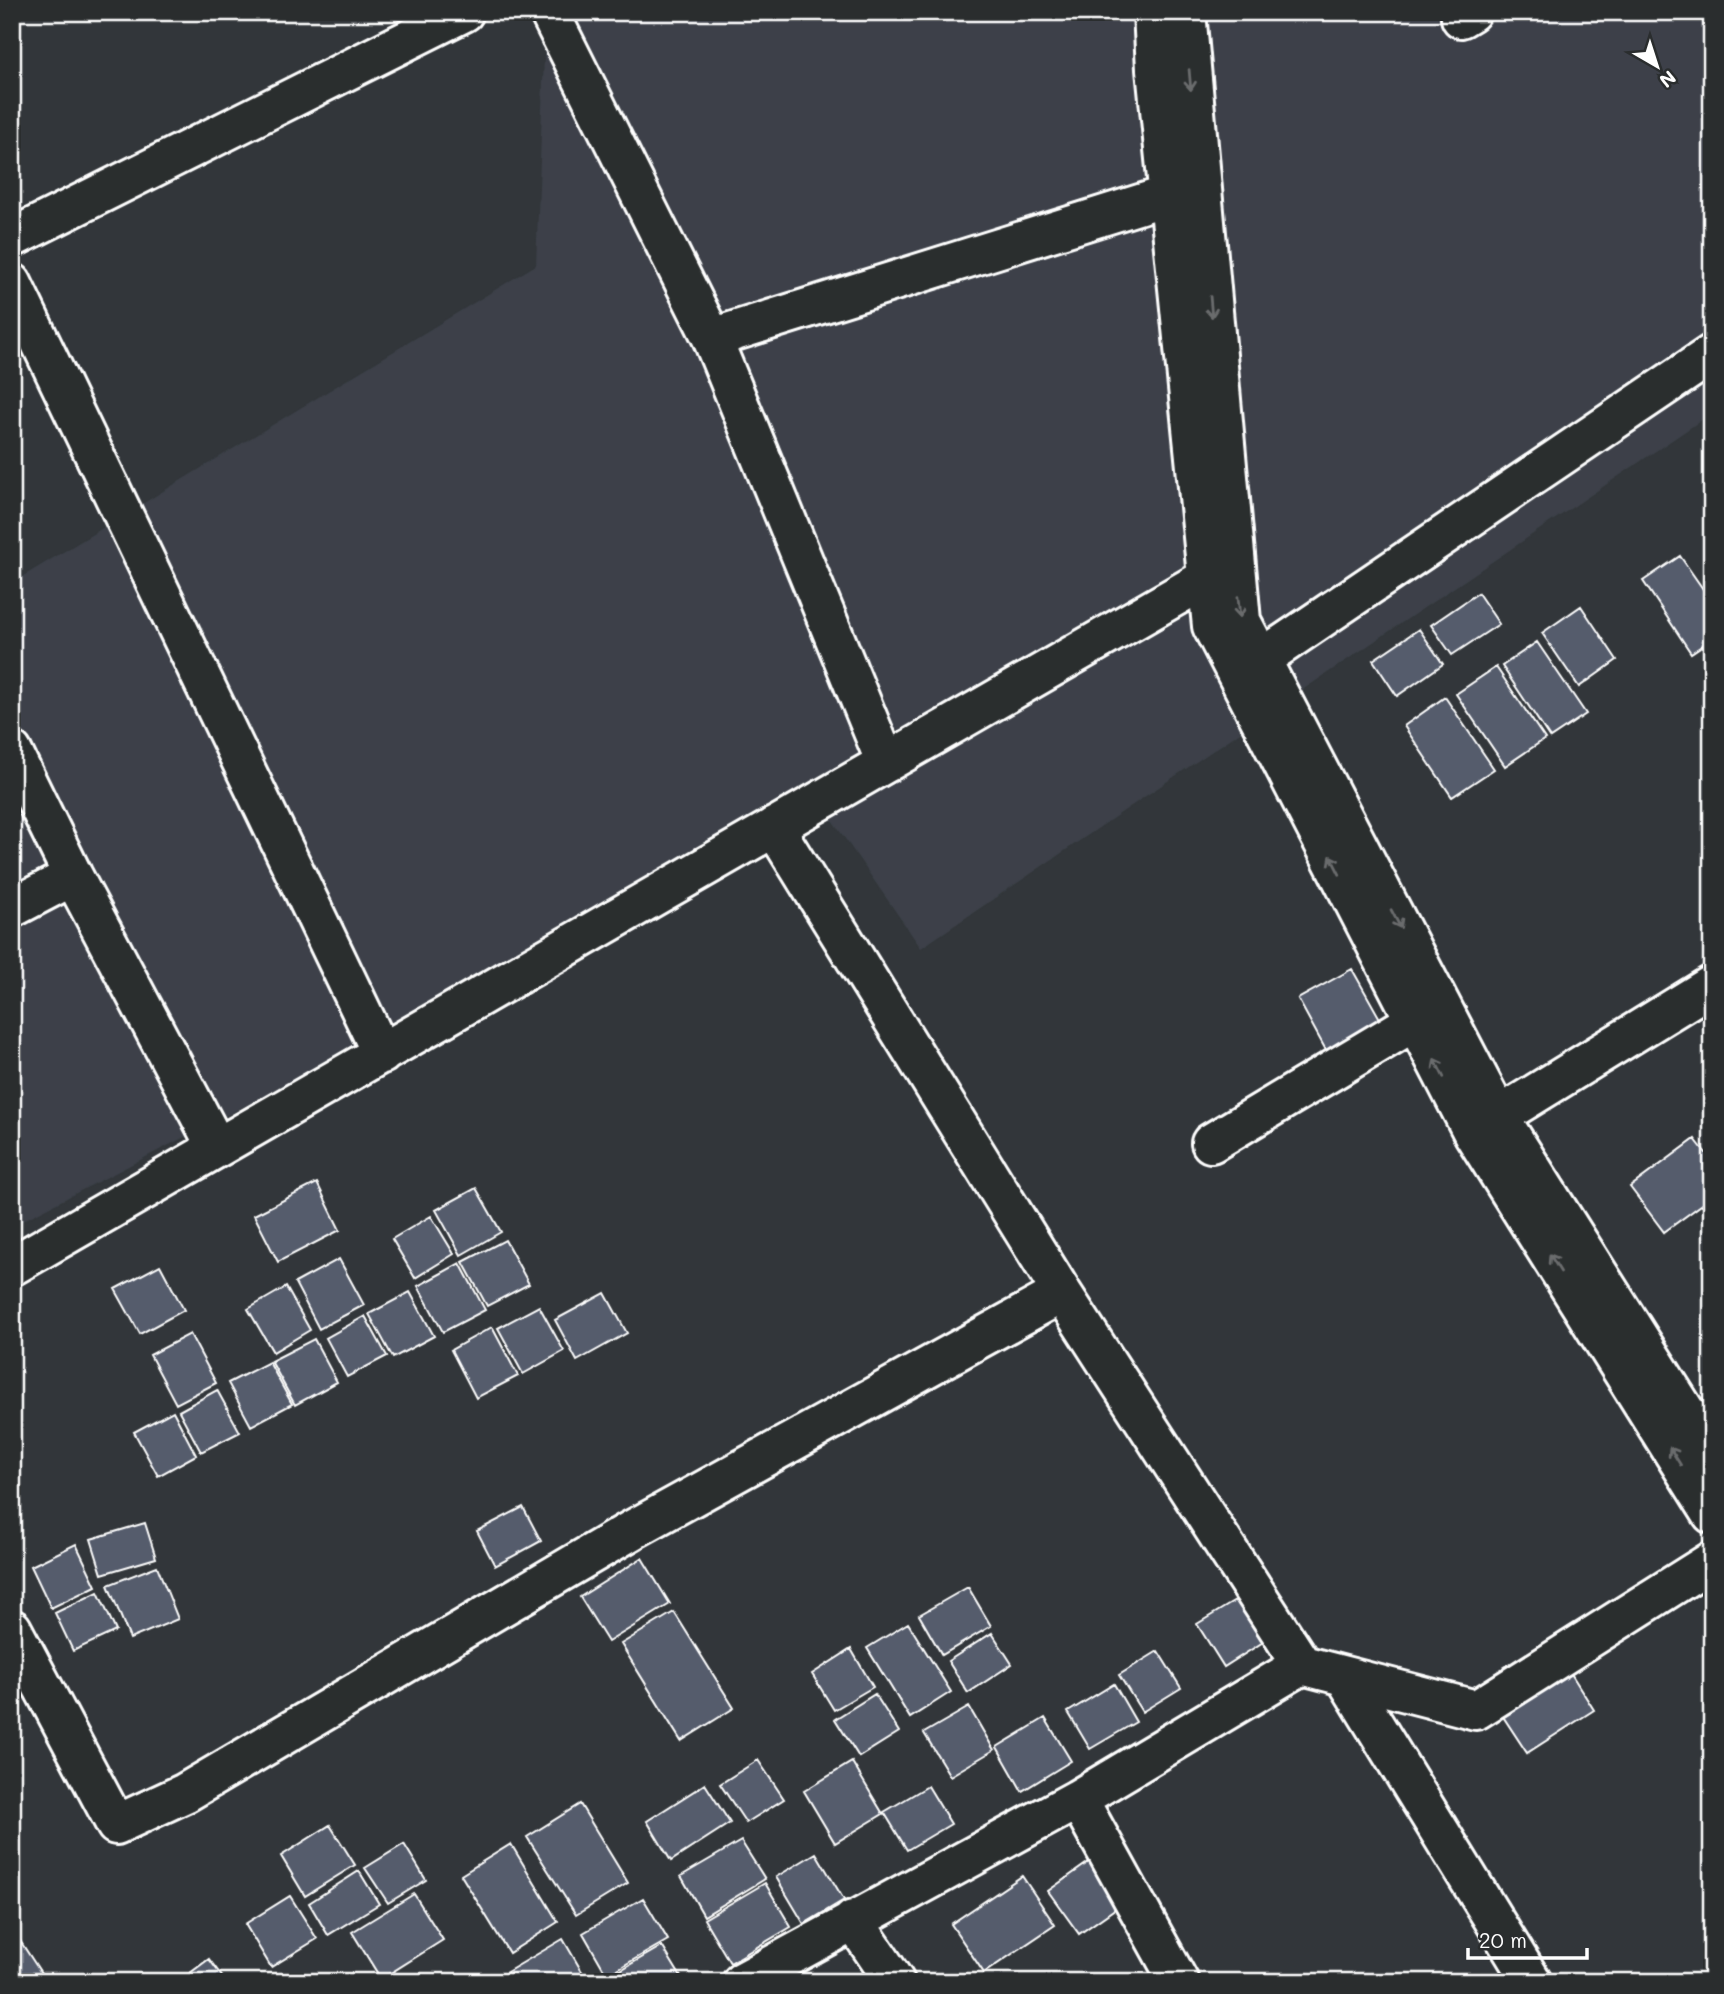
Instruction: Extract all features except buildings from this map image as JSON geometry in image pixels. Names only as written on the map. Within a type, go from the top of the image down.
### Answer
[{"type":"street","points":[[12,238],[464,12]]},
{"type":"street","points":[[549,12],[712,338],[886,763]]},
{"type":"street","points":[[1153,12],[1169,195],[1221,573],[1241,621],[1486,1124],[1712,1514]]},
{"type":"street","points":[[1186,12],[1221,573],[1212,626],[1415,1020],[1712,1454]]},
{"type":"street","points":[[712,338],[1169,195]]},
{"type":"street","points":[[12,283],[382,1054]]},
{"type":"street","points":[[1261,659],[1712,354]]},
{"type":"street","points":[[12,1266],[1221,573]]},
{"type":"street","points":[[12,751],[73,876],[217,1148]]},
{"type":"street","points":[[774,827],[1062,1293],[1302,1665],[1476,1710],[1712,1561]]},
{"type":"street","points":[[12,908],[73,876]]},
{"type":"street","points":[[1486,1124],[1712,985]]},
{"type":"street","points":[[1211,1143],[1415,1020]]},
{"type":"street","points":[[12,1629],[116,1825],[185,1793],[632,1530],[1062,1293]]},
{"type":"street","points":[[742,1982],[1078,1798],[1302,1665]]},
{"type":"street","points":[[1345,1676],[1532,1982]]},
{"type":"street","points":[[1078,1798],[1179,1982]]},
{"type":"street","points":[[853,1920],[895,1982]]},
{"type":"shaded area","points":[[590,12],[1712,12],[1712,413],[921,948],[823,807],[20,1222],[12,1169],[12,583],[536,265],[545,30]]}]
